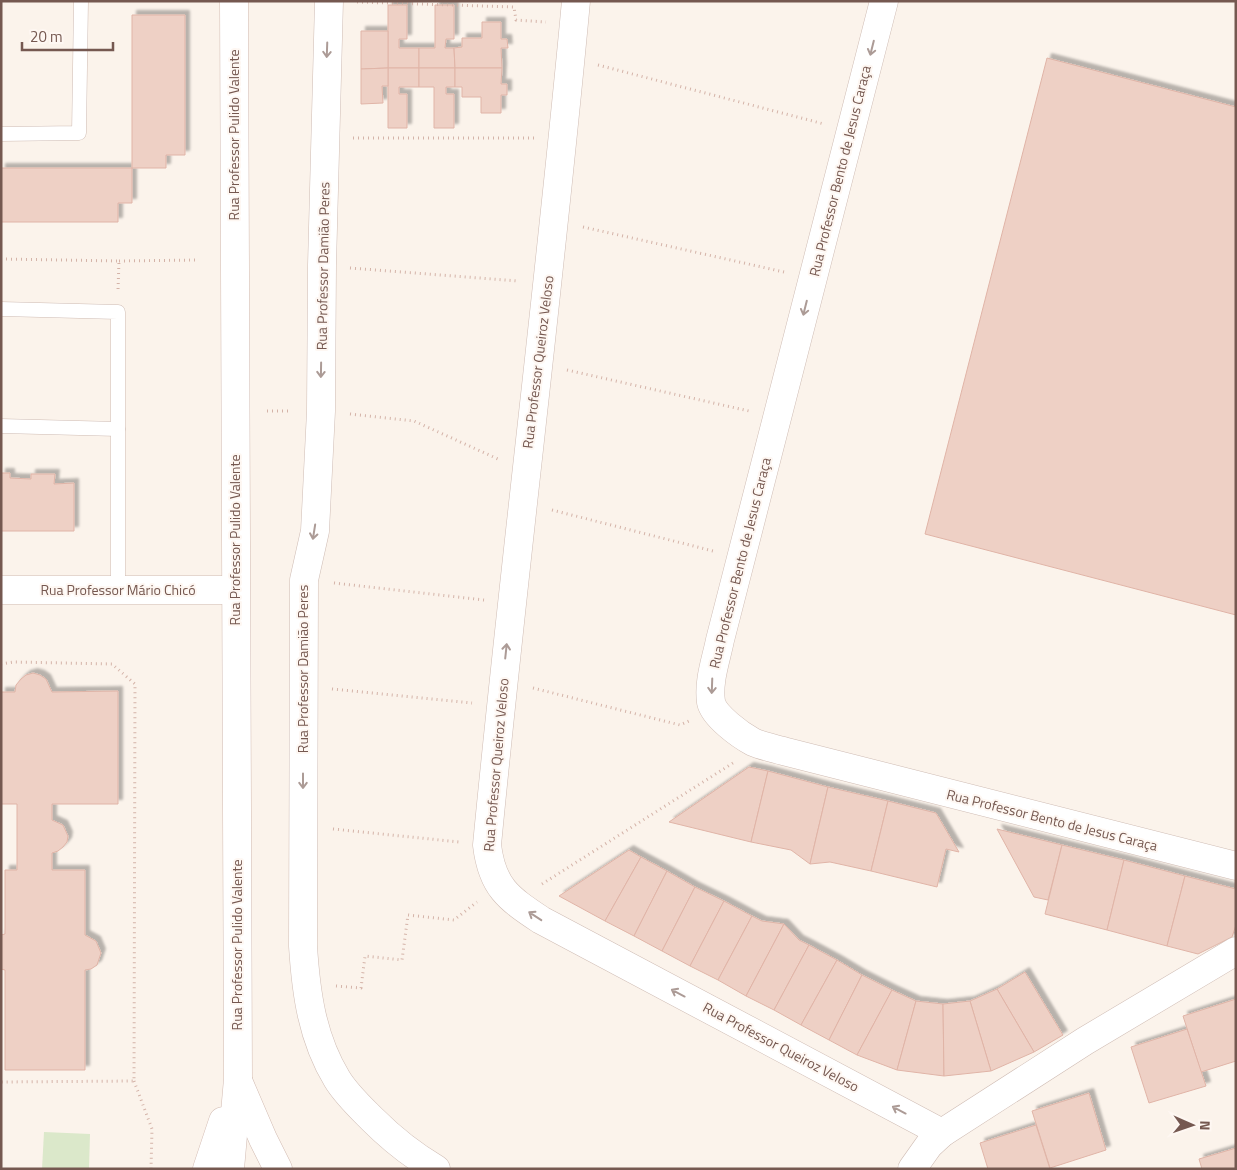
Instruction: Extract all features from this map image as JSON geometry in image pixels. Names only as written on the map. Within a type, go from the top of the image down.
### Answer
[{"type":"street","name":"Rua Professor Pulido Valente","points":[[230,1169],[238,1079],[234,1]]},
{"type":"street","name":"Rua Professor Damião Peres","points":[[329,1],[320,410],[315,531],[304,580],[302,686],[305,974],[310,1012],[318,1040],[337,1080],[350,1097],[401,1146],[436,1169]]},
{"type":"street","name":"Rua Professor Bento de Jesus Caraça","points":[[884,1],[727,611],[711,682],[712,704],[716,712],[732,727],[753,742],[1236,866]]},
{"type":"street","name":"Rua Professor Queiroz Veloso","points":[[575,12],[548,283],[500,706],[487,845],[489,864],[495,879],[517,904],[541,920],[942,1132]]},
{"type":"street","name":"Rua Professor Mário Chicó","points":[[1,590],[235,590]]},
{"type":"street","points":[[912,1169],[942,1132],[1085,1041],[1236,951]]},
{"type":"street","name":"Rua Professor Pulido Valente","points":[[238,1079],[248,1169]]},
{"type":"street","points":[[207,1169],[238,1079]]},
{"type":"street","points":[[238,1079],[263,1139],[278,1169]]},
{"type":"lane","points":[[1,134],[79,134],[81,1]]},
{"type":"lane","points":[[1,309],[118,312],[118,591]]},
{"type":"lane","points":[[1,426],[118,429]]},
{"type":"path","points":[[349,2],[514,7],[516,20],[575,12]]},
{"type":"path","points":[[593,64],[825,124]]},
{"type":"path","points":[[325,138],[563,138]]},
{"type":"path","points":[[575,225],[785,273]]},
{"type":"path","points":[[1,259],[200,260]]},
{"type":"path","points":[[118,312],[119,261]]},
{"type":"path","points":[[322,265],[548,283]]},
{"type":"path","points":[[558,368],[750,411]]},
{"type":"path","points":[[320,410],[414,420],[526,472]]},
{"type":"path","points":[[544,508],[714,552]]},
{"type":"path","points":[[304,580],[512,603]]},
{"type":"path","points":[[1,664],[14,662],[112,664],[135,684],[134,1081],[152,1129],[150,1169]]},
{"type":"path","points":[[302,686],[500,706]]},
{"type":"path","points":[[525,686],[680,725],[690,721]]},
{"type":"path","points":[[303,826],[487,845]]},
{"type":"path","points":[[1,1082],[134,1081]]},
{"type":"green space","points":[[44,1132],[90,1134],[89,1169],[42,1169]]},
{"type":"building","points":[[388,5],[407,5],[407,39],[399,39],[399,48],[419,48],[419,68],[388,68]]},
{"type":"building","points":[[435,5],[454,5],[454,39],[446,39],[445,48],[454,48],[455,68],[419,68],[419,48],[435,48]]},
{"type":"building","points":[[132,15],[185,15],[185,155],[166,155],[166,168],[132,168]]},
{"type":"building","points":[[482,22],[501,22],[501,39],[507,39],[508,48],[501,48],[502,68],[455,68],[454,48],[462,47],[462,38],[482,38]]},
{"type":"building","points":[[361,31],[388,31],[388,68],[361,69]]},
{"type":"building","points":[[1047,58],[1236,107],[1236,615],[925,534]]},
{"type":"building","points":[[388,68],[419,68],[419,87],[399,87],[399,94],[407,94],[407,128],[388,128]]},
{"type":"building","points":[[388,68],[388,86],[382,86],[383,103],[361,104],[361,69]]},
{"type":"building","points":[[419,68],[455,68],[455,87],[446,87],[446,94],[454,94],[454,128],[434,128],[434,87],[419,87]]},
{"type":"building","points":[[455,68],[502,68],[501,84],[507,84],[507,95],[501,95],[501,113],[481,113],[481,97],[462,97],[462,87],[455,87]]},
{"type":"building","points":[[1,168],[132,168],[132,203],[118,203],[118,222],[1,222]]},
{"type":"building","points":[[1,473],[10,473],[10,478],[31,479],[31,474],[55,474],[54,484],[74,483],[74,531],[1,531]]},
{"type":"building","points":[[33,673],[46,679],[52,692],[118,691],[118,804],[52,804],[52,820],[63,825],[68,836],[67,842],[63,847],[52,853],[52,870],[85,870],[85,935],[96,941],[101,953],[97,965],[85,970],[85,1070],[5,1070],[5,970],[1,969],[1,935],[5,934],[5,870],[17,870],[17,804],[1,804],[1,692],[15,692],[16,685],[21,679]]},
{"type":"building","points":[[749,767],[768,771],[751,842],[669,822]]},
{"type":"building","points":[[768,771],[828,787],[810,864],[791,850],[751,842]]},
{"type":"building","points":[[828,787],[888,801],[871,871],[830,862],[810,864]]},
{"type":"building","points":[[888,801],[936,813],[959,852],[946,849],[937,887],[871,871]]},
{"type":"building","points":[[997,829],[1062,845],[1048,900],[1034,897]]},
{"type":"building","points":[[1062,845],[1124,860],[1107,930],[1045,914]]},
{"type":"building","points":[[629,850],[641,857],[605,921],[559,896]]},
{"type":"building","points":[[641,857],[667,871],[634,936],[605,921]]},
{"type":"building","points":[[1124,860],[1185,876],[1167,946],[1107,930]]},
{"type":"building","points":[[667,871],[695,887],[662,951],[634,936]]},
{"type":"building","points":[[1185,876],[1236,889],[1236,925],[1232,937],[1198,954],[1167,946]]},
{"type":"building","points":[[695,887],[724,901],[690,966],[662,951]]},
{"type":"building","points":[[724,901],[752,916],[718,980],[690,966]]},
{"type":"building","points":[[752,916],[762,921],[784,924],[746,996],[718,980]]},
{"type":"building","points":[[784,924],[799,940],[809,945],[774,1010],[746,996]]},
{"type":"building","points":[[809,945],[837,960],[801,1025],[774,1010]]},
{"type":"building","points":[[837,960],[862,975],[829,1040],[801,1025]]},
{"type":"building","points":[[1025,972],[1063,1035],[1034,1052],[997,989]]},
{"type":"building","points":[[862,975],[892,990],[857,1055],[829,1040]]},
{"type":"building","points":[[997,989],[1034,1052],[991,1071],[970,1001]]},
{"type":"building","points":[[892,990],[916,1001],[897,1070],[857,1055]]},
{"type":"building","points":[[1236,999],[1236,1061],[1201,1072],[1183,1016]]},
{"type":"building","points":[[916,1001],[943,1004],[944,1076],[897,1070]]},
{"type":"building","points":[[970,1001],[991,1071],[944,1076],[943,1004]]},
{"type":"building","points":[[1187,1029],[1206,1086],[1149,1103],[1131,1047]]},
{"type":"building","points":[[1089,1093],[1106,1150],[1050,1168],[1032,1111]]},
{"type":"building","points":[[1036,1125],[1050,1169],[988,1169],[980,1143]]},
{"type":"building","points":[[1236,1148],[1236,1169],[1202,1169],[1199,1159]]}]
